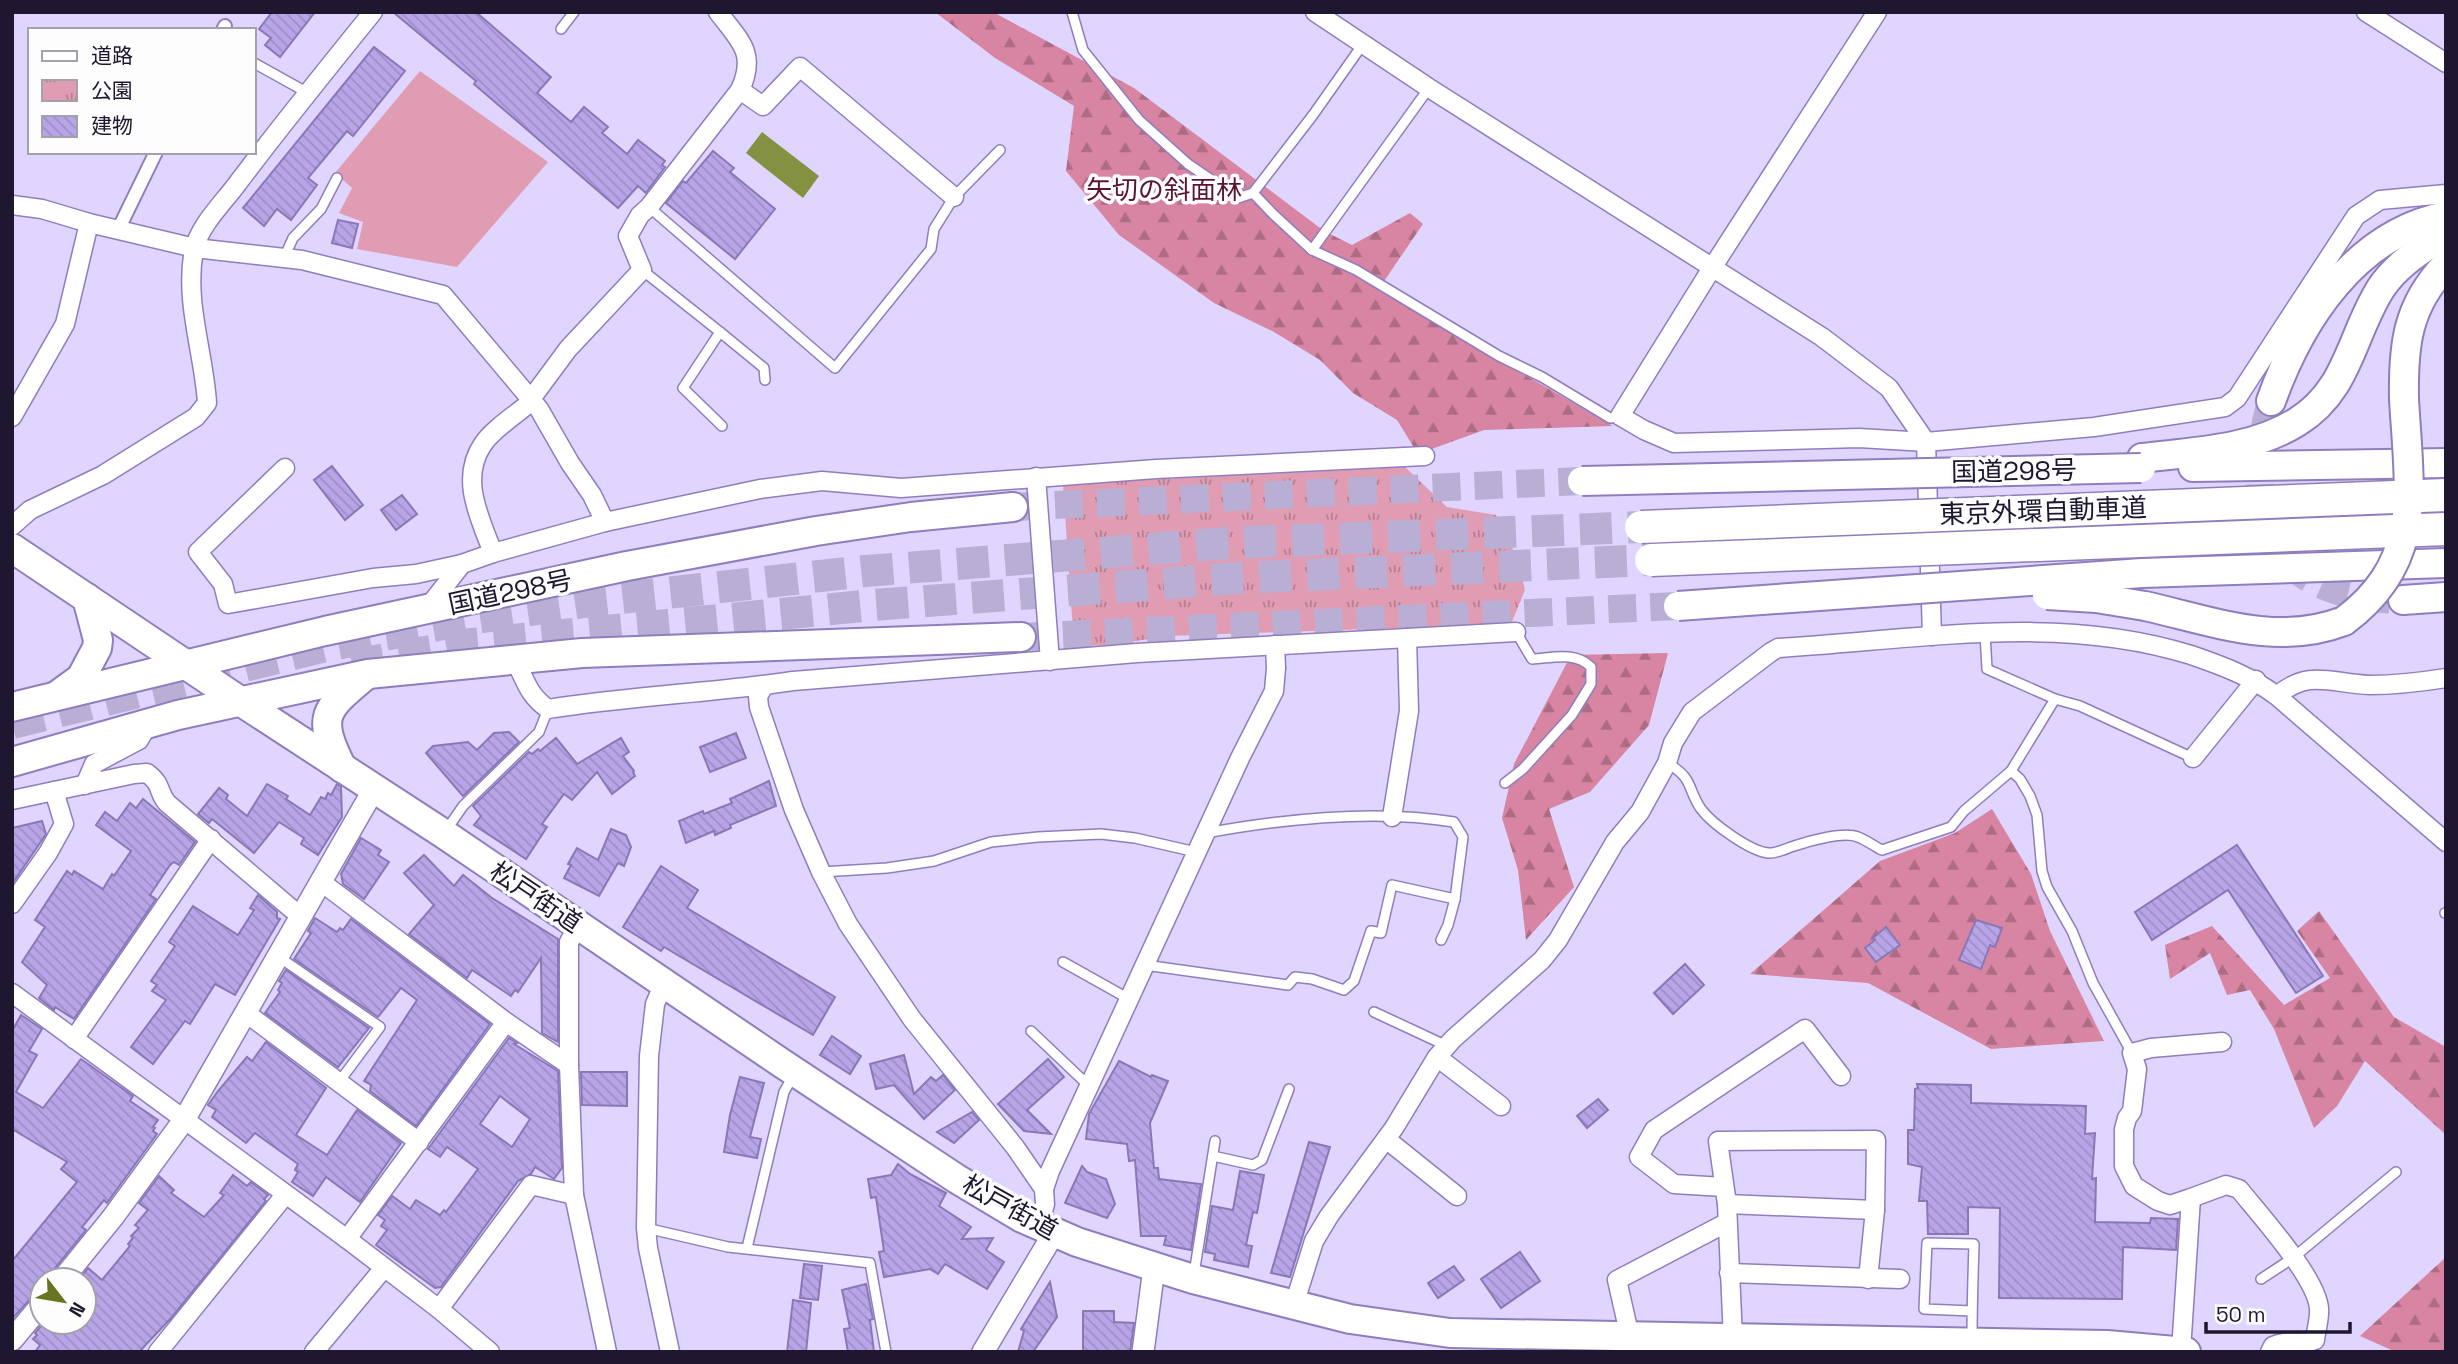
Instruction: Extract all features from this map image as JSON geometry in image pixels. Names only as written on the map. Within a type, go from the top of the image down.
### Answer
[{"type":"highway","name":"東京外環自動車道","points":[[1641,527],[2446,495]]},
{"type":"highway","name":"東京外環自動車道","points":[[1651,560],[2446,529]]},
{"type":"main road","points":[[2271,401],[2281,372],[2315,312],[2356,262],[2407,227],[2446,216]]},
{"type":"main road","points":[[2141,463],[2254,440],[2295,424],[2311,413],[2331,391],[2348,363],[2381,288],[2411,256],[2446,233]]},
{"type":"main road","points":[[1717,603],[1779,608],[2050,595],[2096,598],[2145,606],[2248,630],[2274,633],[2321,630],[2344,621],[2364,607],[2381,587],[2404,542],[2409,484],[2404,365],[2412,317],[2432,280],[2446,265]]},
{"type":"main road","points":[[2141,463],[2446,463]]},
{"type":"main road","name":"国道298号","points":[[1582,481],[1918,473],[2141,463]]},
{"type":"main road","name":"国道298号","points":[[12,707],[325,631],[627,566],[816,531],[911,517],[1013,507]]},
{"type":"main road","name":"松戸街道","points":[[12,548],[968,1186],[1046,1230],[1154,1268],[1294,1305],[1350,1319],[1450,1333],[1733,1339],[1793,1346],[1972,1343],[2030,1348],[2107,1345],[2179,1351]]},
{"type":"main road","points":[[1678,606],[2142,573],[2446,563]]},
{"type":"main road","points":[[2403,600],[2446,597]]},
{"type":"main road","points":[[57,696],[81,678],[97,648],[98,640],[87,598]]},
{"type":"main road","points":[[12,762],[240,701],[368,674],[582,653],[1021,637]]},
{"type":"main road","points":[[342,768],[326,728],[327,714],[336,700],[368,674]]},
{"type":"street","points":[[12,526],[30,510],[103,475],[196,417],[207,403],[192,287],[195,248],[205,226],[373,12]]},
{"type":"street","points":[[493,553],[472,494],[473,463],[484,443],[531,400],[568,349],[642,270],[628,236],[640,215],[740,90],[748,72],[748,60],[744,46],[718,12]]},
{"type":"street","points":[[1315,12],[1429,88],[1822,337],[1889,388],[1926,442],[1932,636]]},
{"type":"street","points":[[1877,12],[1620,415],[1644,430],[1674,443],[1859,438],[1926,442],[2094,427],[2225,407],[2237,398],[2356,216],[2381,200],[2446,194]]},
{"type":"street","points":[[2366,12],[2446,63]]},
{"type":"street","points":[[740,90],[763,106],[800,67],[954,197]]},
{"type":"street","points":[[118,230],[155,154]]},
{"type":"street","points":[[12,205],[42,209],[195,248],[302,260],[443,295],[531,400],[592,495],[605,522]]},
{"type":"street","points":[[12,417],[65,324],[89,223]]},
{"type":"street","points":[[285,468],[198,552],[223,584],[228,604],[373,578],[416,574],[462,564],[605,522],[760,489],[822,481],[901,488],[1156,469],[1425,456]]},
{"type":"street","points":[[1037,477],[1050,661]]},
{"type":"street","points":[[425,611],[462,564]]},
{"type":"street","points":[[514,659],[527,681],[529,692],[548,709],[610,699],[764,686],[793,681],[1149,652],[1516,632]]},
{"type":"street","points":[[1294,1305],[1314,1241],[1329,1216],[1386,1139],[1442,1051],[1542,960],[1558,940],[1615,842],[1640,812],[1667,762],[1672,743],[1692,712],[1778,648],[1985,633],[2067,633],[2112,637],[2166,647],[2230,668],[2256,680],[2446,842]]},
{"type":"street","points":[[1392,817],[1409,711],[1407,638]]},
{"type":"street","points":[[983,1352],[1046,1230],[1044,1189],[1049,1171],[1196,852],[1274,691],[1275,645]]},
{"type":"street","points":[[2277,696],[2291,684],[2311,679],[2369,685],[2415,683],[2446,678]]},
{"type":"street","points":[[2193,758],[2256,680]]},
{"type":"street","points":[[764,686],[758,696],[759,707],[794,810],[821,872],[848,924],[912,1019],[1015,1147],[1044,1189]]},
{"type":"street","points":[[85,785],[94,764],[139,740],[148,724]]},
{"type":"street","points":[[12,800],[147,773],[161,786],[162,797],[167,803],[300,916]]},
{"type":"street","points":[[73,1266],[184,1120],[374,789]]},
{"type":"street","points":[[12,904],[48,853],[64,824],[54,791]]},
{"type":"street","points":[[75,1039],[211,839]]},
{"type":"street","points":[[320,881],[506,1022],[569,1065]]},
{"type":"street","points":[[578,926],[569,942],[569,1065],[574,1195],[607,1352]]},
{"type":"street","points":[[664,983],[655,1004],[649,1056],[646,1228],[670,1352]]},
{"type":"street","points":[[12,994],[346,1238],[439,1309],[481,1349]]},
{"type":"street","points":[[246,1013],[419,1142]]},
{"type":"street","points":[[346,1238],[506,1022]]},
{"type":"street","points":[[1842,1076],[1805,1028],[1654,1130],[1639,1157],[1674,1184],[1726,1196],[1875,1210]]},
{"type":"street","points":[[2222,1042],[2151,1048],[2132,1053],[2137,1069],[2132,1111],[2124,1129],[2124,1166],[2134,1186],[2169,1205],[2226,1185],[2239,1189],[2293,1258],[2313,1290],[2319,1307],[2315,1340],[2306,1344],[2282,1341],[2273,1346],[2270,1352]]},
{"type":"street","points":[[1442,1051],[1501,1106]]},
{"type":"street","points":[[1386,1139],[1457,1196]]},
{"type":"street","points":[[1733,1339],[1726,1196],[1718,1141],[1876,1140],[1875,1210],[1868,1279]]},
{"type":"street","points":[[439,1309],[531,1185],[574,1195]]},
{"type":"street","points":[[158,1352],[285,1195]]},
{"type":"street","points":[[2179,1351],[2191,1198]]},
{"type":"street","points":[[1630,1337],[1617,1280],[1726,1223]]},
{"type":"street","points":[[314,1352],[384,1268]]},
{"type":"street","points":[[1143,1352],[1154,1268]]},
{"type":"street","points":[[1729,1273],[1900,1279]]},
{"type":"street","points":[[12,1340],[28,1321]]},
{"type":"lane","points":[[561,29],[574,12]]},
{"type":"lane","points":[[1072,12],[1083,50],[1139,120],[1188,164],[1238,198],[1253,193],[1363,44]]},
{"type":"lane","points":[[256,64],[309,93]]},
{"type":"lane","points":[[1312,250],[1429,88]]},
{"type":"lane","points":[[649,206],[835,369],[931,249],[934,229],[954,197],[1000,150]]},
{"type":"lane","points":[[284,258],[293,238],[321,209],[337,178]]},
{"type":"lane","points":[[1253,193],[1312,250],[1356,270],[1499,356],[1542,377],[1610,418],[1620,415]]},
{"type":"lane","points":[[642,270],[764,368],[765,380]]},
{"type":"lane","points":[[720,332],[683,388],[723,426]]},
{"type":"lane","points":[[1505,783],[1523,769],[1556,735],[1591,684],[1591,667],[1584,660],[1576,657],[1532,659],[1516,632]]},
{"type":"lane","points":[[1985,633],[1987,669],[2055,699],[2080,706],[2193,758]]},
{"type":"lane","points":[[1667,762],[1677,768],[1692,786],[1702,809],[1719,827],[1750,846],[1769,853],[1844,835],[1856,836],[1882,850],[1951,827],[1964,811],[2011,771],[2055,699]]},
{"type":"lane","points":[[444,834],[463,806],[539,732],[548,709]]},
{"type":"lane","points":[[2011,771],[2020,779],[2037,815],[2042,871],[2047,887],[2072,931],[2093,983],[2132,1053]]},
{"type":"lane","points":[[1205,833],[1274,821],[1392,817],[1454,822],[1462,832],[1455,899],[1441,940]]},
{"type":"lane","points":[[821,872],[934,861],[991,842],[1038,837],[1101,834],[1135,838],[1196,852]]},
{"type":"lane","points":[[1145,965],[1288,985],[1295,976],[1344,990],[1354,981],[1371,931],[1381,933],[1392,885],[1455,899]]},
{"type":"lane","points":[[278,956],[380,1027],[339,1082]]},
{"type":"lane","points":[[1063,962],[1129,999]]},
{"type":"lane","points":[[1374,1012],[1442,1051]]},
{"type":"lane","points":[[1031,1031],[1089,1086]]},
{"type":"lane","points":[[747,1248],[784,1092],[796,1071]]},
{"type":"lane","points":[[1213,1156],[1253,1165],[1262,1160],[1289,1089]]},
{"type":"lane","points":[[1193,1279],[1215,1141]]},
{"type":"lane","points":[[2261,1279],[2293,1258],[2396,1172]]},
{"type":"lane","points":[[646,1228],[747,1248],[870,1263],[886,1352]]},
{"type":"lane","points":[[1972,1311],[1924,1309],[1927,1244],[1974,1244],[1972,1343]]},
{"type":"green space","name":"矢切の斜面林","points":[[935,12],[993,12],[1134,88],[1324,231],[1352,245],[1410,213],[1423,224],[1378,290],[1613,426],[1484,430],[1418,454],[1397,420],[1353,393],[1320,360],[1274,332],[1214,303],[1119,235],[1066,171],[1074,106],[995,58]]},
{"type":"green space","points":[[420,71],[548,162],[457,267],[357,249],[363,222],[339,213],[352,188],[335,173]]},
{"type":"green space","points":[[1405,467],[1447,507],[1496,515],[1517,558],[1525,590],[1511,624],[1167,636],[1111,645],[1074,646],[1063,484]]},
{"type":"green space","points":[[1668,653],[1649,725],[1590,792],[1549,809],[1574,887],[1526,940],[1518,870],[1502,818],[1514,764],[1571,655]]},
{"type":"green space","points":[[1992,809],[2031,874],[2050,931],[2104,1041],[1991,1049],[1868,983],[1750,974],[1880,861],[1955,833]]},
{"type":"green space","points":[[2319,911],[2394,1017],[2446,1047],[2446,1135],[2365,1061],[2337,1106],[2314,1128],[2274,1029],[2250,990],[2227,995],[2210,953],[2170,979],[2165,945],[2212,926],[2284,1005],[2330,978],[2297,931]]},
{"type":"green space","points":[[2446,1257],[2446,1352],[2396,1352],[2360,1336]]},
{"type":"shaded area","points":[[762,132],[819,176],[803,198],[746,153]]},
{"type":"building","points":[[272,12],[315,12],[280,57],[265,45],[271,38],[259,29]]},
{"type":"building","points":[[393,12],[476,12],[551,77],[537,93],[571,122],[584,107],[608,127],[602,133],[627,154],[638,140],[665,161],[662,165],[665,167],[646,193],[638,186],[618,208],[474,84],[476,81]]},
{"type":"building","points":[[374,47],[405,71],[353,136],[347,131],[308,178],[317,185],[291,220],[277,209],[264,226],[243,208]]},
{"type":"building","points":[[713,151],[734,168],[730,172],[775,209],[735,259],[666,203],[683,181],[686,183]]},
{"type":"building","points":[[338,220],[358,224],[352,248],[332,243]]},
{"type":"building","points":[[332,466],[363,505],[345,520],[314,480]]},
{"type":"building","points":[[402,495],[417,514],[396,530],[381,510]]},
{"type":"building","points":[[509,732],[519,742],[463,796],[426,753],[433,746],[468,742],[477,750],[494,733]]},
{"type":"building","points":[[736,733],[746,758],[710,772],[700,747]]},
{"type":"building","points":[[556,738],[577,764],[621,738],[629,752],[623,756],[635,776],[612,794],[597,772],[572,800],[564,794],[542,824],[547,827],[526,859],[474,825],[481,816],[473,806],[529,752],[532,754],[538,749],[540,751]]},
{"type":"building","points":[[769,781],[776,806],[730,825],[731,828],[715,835],[714,831],[686,843],[679,821],[732,803],[730,799]]},
{"type":"building","points":[[267,784],[288,796],[286,799],[310,815],[321,797],[325,799],[328,793],[331,795],[337,784],[341,787],[342,817],[318,855],[301,844],[304,838],[279,822],[254,853],[212,819],[209,823],[198,814],[219,788],[228,795],[226,799],[247,816]]},
{"type":"building","points":[[143,799],[195,842],[179,865],[174,862],[170,865],[150,895],[156,899],[74,1019],[55,1007],[54,1010],[39,998],[47,985],[22,962],[45,927],[35,920],[67,871],[72,875],[74,871],[103,889],[131,851],[96,825],[105,812],[117,821],[130,803],[136,808]]},
{"type":"building","points":[[42,821],[46,834],[12,884],[12,828]]},
{"type":"building","points":[[611,829],[626,835],[631,847],[624,866],[618,863],[599,896],[564,878],[577,848],[598,860]]},
{"type":"building","points":[[361,838],[381,850],[378,855],[389,862],[364,899],[343,884],[341,874]]},
{"type":"building","points":[[2237,845],[2323,976],[2296,993],[2228,890],[2152,940],[2135,912]]},
{"type":"building","points":[[424,855],[454,886],[463,875],[492,898],[558,939],[558,1042],[542,1033],[541,958],[518,992],[515,990],[511,996],[472,970],[467,978],[409,934],[434,905],[404,873]]},
{"type":"building","points":[[661,866],[698,890],[687,908],[835,997],[813,1035],[664,947],[661,951],[623,927]]},
{"type":"building","points":[[258,895],[277,912],[277,918],[280,919],[235,995],[215,984],[190,1024],[185,1021],[153,1064],[131,1047],[166,1000],[152,991],[157,985],[151,981],[175,946],[169,942],[193,906],[238,935],[254,910],[250,908]]},
{"type":"building","points":[[315,918],[337,932],[340,928],[343,930],[351,919],[490,1024],[416,1126],[370,1091],[371,1085],[364,1081],[417,1000],[401,988],[378,1017],[294,959],[311,933],[308,931]]},
{"type":"building","points":[[1976,920],[2002,928],[1995,947],[1990,945],[1981,969],[1959,960]]},
{"type":"building","points":[[1886,927],[1900,945],[1876,962],[1865,948]]},
{"type":"building","points":[[1685,964],[1704,985],[1673,1014],[1654,993]]},
{"type":"building","points":[[286,970],[369,1028],[338,1067],[265,1013],[280,992],[278,990],[282,983],[279,981]]},
{"type":"building","points":[[21,1015],[42,1029],[29,1051],[37,1055],[16,1092],[43,1108],[81,1059],[133,1096],[130,1101],[158,1120],[153,1127],[157,1134],[107,1203],[104,1200],[82,1227],[86,1230],[57,1266],[28,1266],[28,1301],[12,1319],[12,1261],[77,1182],[61,1169],[67,1162],[12,1129],[12,1031]]},
{"type":"building","points":[[832,1036],[861,1056],[850,1074],[820,1055]]},
{"type":"building","points":[[509,1038],[517,1043],[514,1044],[558,1071],[562,1168],[554,1179],[535,1167],[531,1174],[518,1181],[441,1287],[435,1288],[376,1245],[387,1230],[381,1226],[385,1220],[378,1215],[392,1196],[410,1209],[416,1200],[440,1215],[444,1210],[446,1212],[478,1169],[447,1147],[440,1157],[428,1149]],"holes":[[[500,1096],[530,1119],[512,1147],[480,1124]]]},
{"type":"building","points":[[266,1042],[326,1088],[296,1135],[327,1155],[357,1110],[401,1143],[360,1202],[326,1177],[313,1196],[292,1182],[298,1172],[295,1170],[298,1164],[255,1133],[246,1143],[212,1117],[216,1110],[208,1105],[218,1091],[247,1057],[252,1061]]},
{"type":"building","points":[[904,1055],[914,1094],[931,1077],[936,1081],[943,1075],[955,1090],[924,1119],[894,1085],[876,1089],[870,1064]]},
{"type":"building","points":[[1048,1059],[1064,1077],[1027,1110],[1051,1134],[1024,1131],[998,1104]]},
{"type":"building","points":[[1119,1061],[1151,1077],[1152,1075],[1168,1081],[1150,1123],[1154,1168],[1158,1168],[1159,1179],[1201,1184],[1191,1250],[1164,1245],[1166,1236],[1141,1236],[1135,1160],[1129,1161],[1127,1144],[1086,1139],[1089,1114]]},
{"type":"building","points":[[581,1072],[627,1072],[627,1106],[582,1105]]},
{"type":"building","points":[[740,1077],[764,1083],[750,1137],[761,1139],[757,1158],[724,1152]]},
{"type":"building","points":[[1917,1084],[1971,1085],[1971,1103],[2086,1106],[2085,1134],[2095,1133],[2092,1179],[2096,1178],[2095,1222],[2150,1223],[2151,1218],[2178,1219],[2176,1250],[2123,1247],[2122,1299],[1999,1298],[2000,1208],[1968,1207],[1968,1234],[1928,1234],[1927,1201],[1919,1201],[1922,1167],[1908,1164],[1908,1130],[1914,1130]]},
{"type":"building","points":[[1598,1099],[1608,1110],[1587,1128],[1577,1116]]},
{"type":"building","points":[[972,1112],[979,1120],[954,1143],[937,1132]]},
{"type":"building","points":[[1309,1142],[1330,1147],[1290,1277],[1271,1273]]},
{"type":"building","points":[[898,1164],[910,1174],[946,1193],[939,1206],[971,1227],[962,1239],[993,1238],[986,1250],[1004,1262],[987,1289],[945,1264],[938,1274],[930,1269],[884,1277],[879,1252],[884,1251],[876,1197],[871,1198],[868,1179],[891,1175]]},
{"type":"building","points":[[1082,1166],[1087,1172],[1106,1179],[1115,1204],[1107,1218],[1065,1203]]},
{"type":"building","points":[[1240,1171],[1264,1175],[1257,1213],[1253,1212],[1246,1245],[1252,1246],[1248,1267],[1214,1260],[1215,1254],[1205,1252],[1212,1206],[1233,1210]]},
{"type":"building","points":[[233,1175],[247,1186],[251,1182],[268,1195],[264,1199],[266,1201],[172,1317],[139,1352],[35,1352],[40,1345],[33,1339],[36,1336],[98,1336],[98,1277],[102,1280],[130,1246],[128,1244],[133,1238],[131,1236],[139,1228],[135,1225],[148,1210],[139,1203],[159,1176],[174,1190],[171,1193],[204,1217],[224,1195],[220,1193]]},
{"type":"building","points":[[1520,1252],[1540,1281],[1501,1308],[1481,1279]]},
{"type":"building","points":[[804,1264],[822,1266],[818,1300],[800,1298]]},
{"type":"building","points":[[1454,1266],[1464,1280],[1438,1298],[1428,1283]]},
{"type":"building","points":[[1050,1282],[1057,1317],[1033,1352],[1018,1352],[1024,1331],[1021,1329]]},
{"type":"building","points":[[866,1284],[873,1319],[870,1320],[874,1352],[848,1352],[844,1329],[850,1328],[842,1290]]},
{"type":"building","points":[[793,1300],[811,1303],[806,1352],[787,1352]]},
{"type":"building","points":[[1083,1311],[1114,1311],[1114,1322],[1134,1323],[1130,1352],[1083,1352]]},
{"type":"tunnel","points":[[2271,401],[2262,444],[2260,482],[2264,516],[2275,544],[2294,568],[2321,585],[2357,596],[2403,600]]},
{"type":"tunnel","points":[[1013,507],[1582,481]]},
{"type":"tunnel","points":[[12,723],[330,645],[470,619],[584,602],[866,571],[1228,543],[1641,527]]},
{"type":"tunnel","points":[[352,665],[471,644],[873,605],[1238,578],[1651,560]]},
{"type":"tunnel","points":[[1021,637],[1678,606]]}]
